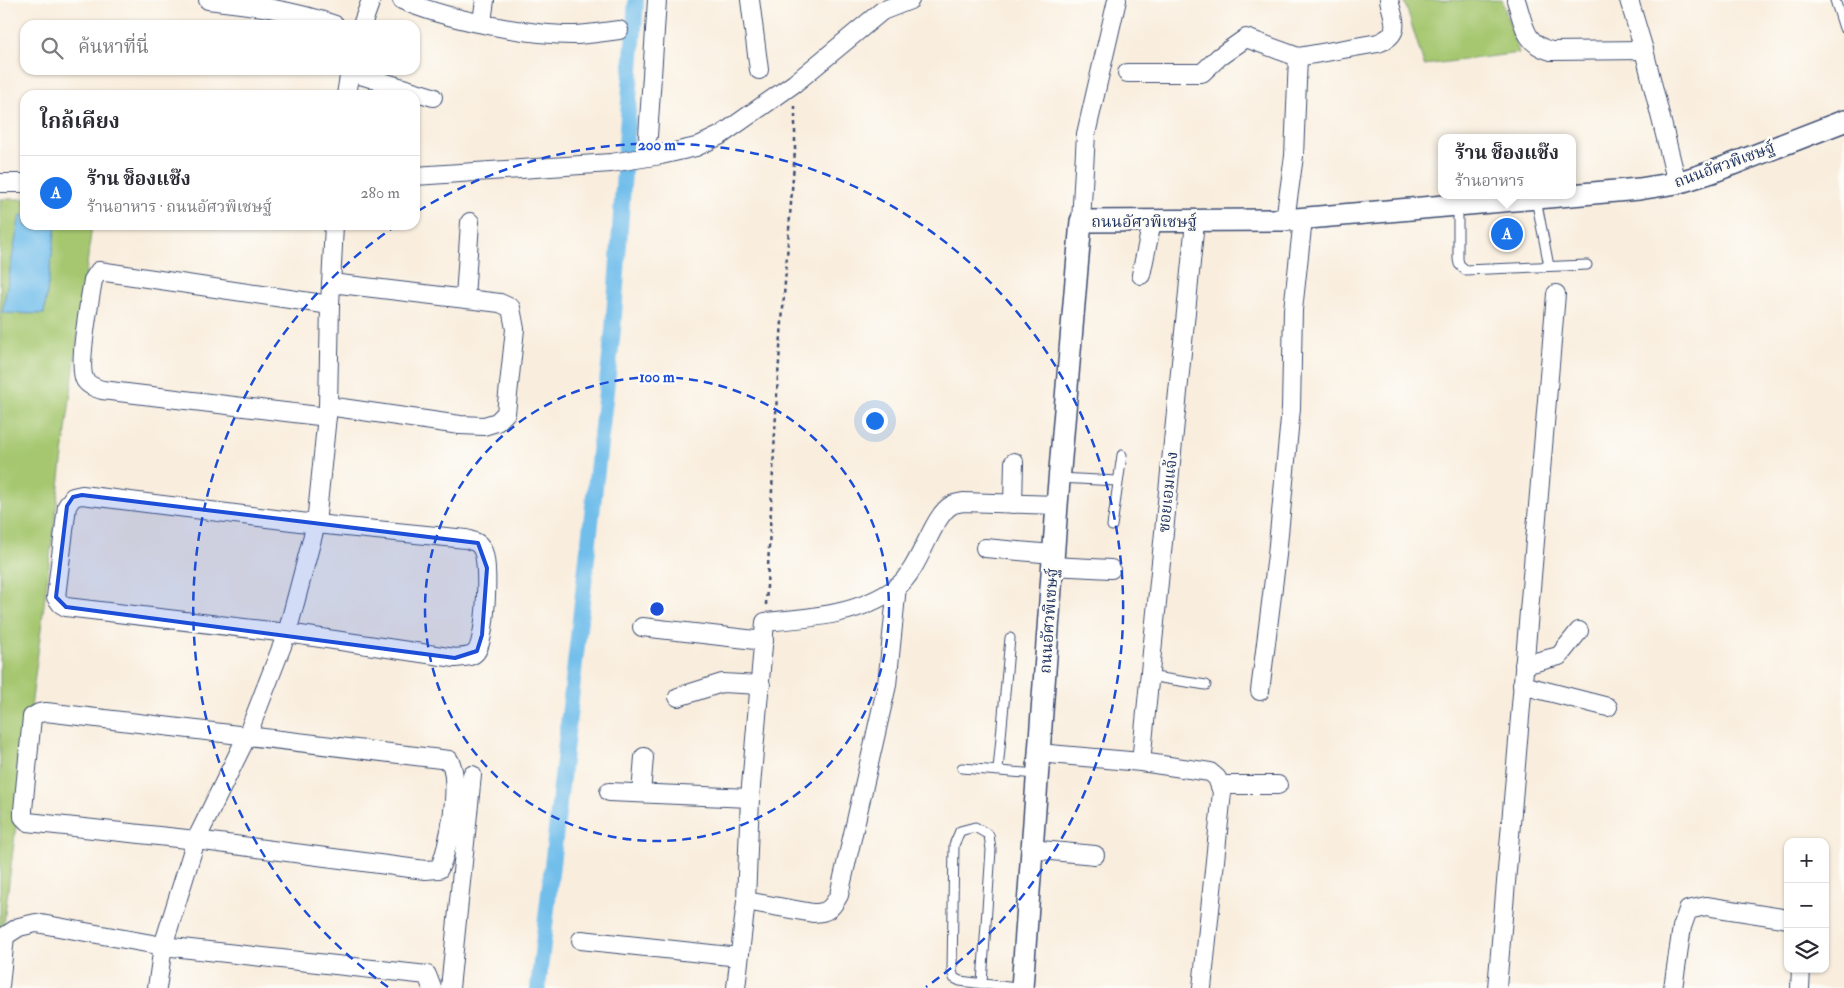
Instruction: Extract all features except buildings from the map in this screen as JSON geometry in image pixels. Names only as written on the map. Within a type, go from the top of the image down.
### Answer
[{"type":"street","points":[[208,0],[261,6],[305,14],[322,20]]},
{"type":"street","points":[[364,20],[371,0]]},
{"type":"street","points":[[402,0],[443,14],[533,33],[577,35],[619,30]]},
{"type":"street","points":[[482,22],[485,0]]},
{"type":"street","points":[[648,136],[658,0]]},
{"type":"street","points":[[750,0],[759,70]]},
{"type":"street","points":[[420,176],[611,162],[662,155],[696,147],[721,134],[795,83],[881,6],[910,0]]},
{"type":"street","points":[[1081,221],[1083,159],[1093,96],[1117,0]]},
{"type":"street","points":[[1127,73],[1202,73],[1232,46],[1246,38],[1298,57],[1378,43],[1390,38],[1394,32],[1394,22],[1389,0]]},
{"type":"street","points":[[1516,0],[1530,39],[1538,48],[1551,52],[1644,50]]},
{"type":"street","points":[[1629,0],[1644,50],[1676,183]]},
{"type":"street","points":[[1260,691],[1277,555],[1292,400],[1294,156],[1298,57]]},
{"type":"street","points":[[347,90],[349,75]]},
{"type":"street","points":[[363,75],[411,90]]},
{"type":"street","points":[[420,93],[433,97]]},
{"type":"street","name":"ถนนอัศวพิเชษฐ์","points":[[1576,194],[1676,183],[1712,172],[1844,121]]},
{"type":"street","points":[[0,183],[20,183]]},
{"type":"street","name":"ถนนอัศวพิเชษฐ์","points":[[1022,988],[1030,850],[1081,221],[1195,222],[1294,220],[1536,199]]},
{"type":"street","points":[[465,298],[470,222]]},
{"type":"street","points":[[1141,275],[1152,222]]},
{"type":"street","name":"ซอยเอมแจ้ง","points":[[1141,762],[1148,676],[1195,222]]},
{"type":"street","points":[[157,988],[163,946],[196,840],[247,736],[287,633],[316,524],[328,411],[334,230]]},
{"type":"street","points":[[330,305],[99,272],[93,280],[82,364],[85,380],[92,386],[102,390],[460,425],[484,426],[497,422],[506,413],[515,329],[514,315],[511,308],[500,303],[465,298],[332,283]]},
{"type":"street","points":[[1497,988],[1556,294]]},
{"type":"street","points":[[1013,504],[1014,462]]},
{"type":"street","points":[[82,495],[316,524],[466,539],[478,543],[483,550],[487,568],[482,635],[477,651],[470,656],[454,658],[287,633],[74,608],[61,604],[56,597],[67,506],[73,497],[82,495]]},
{"type":"street","points":[[736,988],[746,901],[750,798],[765,622],[858,609],[897,586],[909,575],[937,522],[951,505],[963,502],[1057,505]]},
{"type":"street","points":[[984,548],[1111,569]]},
{"type":"street","points":[[746,901],[813,913],[824,913],[832,908],[839,895],[887,686],[897,586]]},
{"type":"street","points":[[642,627],[764,641]]},
{"type":"street","points":[[1524,665],[1559,656],[1579,631]]},
{"type":"street","points":[[678,697],[722,683],[761,685]]},
{"type":"street","points":[[1522,685],[1608,707]]},
{"type":"street","points":[[46,712],[449,760],[454,767],[455,778],[449,842],[439,869],[425,870],[196,840],[28,822],[23,817],[23,810],[32,717],[46,712]]},
{"type":"street","points":[[1038,753],[1141,762],[1210,772],[1217,778],[1222,792],[1202,988]]},
{"type":"street","points":[[641,793],[644,757]]},
{"type":"street","points":[[450,988],[472,775]]},
{"type":"street","points":[[1220,785],[1278,785]]},
{"type":"street","points":[[609,792],[750,798]]},
{"type":"street","points":[[1030,850],[1095,855]]},
{"type":"street","points":[[1673,988],[1682,927],[1688,910],[1706,906],[1784,918]]},
{"type":"street","points":[[0,986],[5,936],[19,927],[36,923],[163,946],[427,975],[432,988]]},
{"type":"street","points":[[581,940],[739,957]]},
{"type":"street","points":[[1800,988],[1801,973]]},
{"type":"lane","points":[[1835,0],[1844,28]]},
{"type":"lane","points":[[1536,199],[1549,266]]},
{"type":"lane","points":[[1458,205],[1458,259],[1461,268],[1469,270],[1587,265]]},
{"type":"lane","points":[[1112,526],[1122,455]]},
{"type":"lane","points":[[1059,478],[1118,481]]},
{"type":"lane","points":[[998,770],[1010,638]]},
{"type":"lane","points":[[1148,676],[1206,685]]},
{"type":"lane","points":[[962,768],[1037,774]]},
{"type":"lane","points":[[982,983],[991,850],[989,835],[975,827],[960,831],[954,845],[952,971],[954,978],[960,981],[1016,988]]},
{"type":"path","points":[[765,622],[774,480],[778,375],[795,150],[795,83]]},
{"type":"highlighted area","points":[[82,495],[478,543],[487,568],[482,635],[477,651],[455,658],[66,607],[56,597],[67,506],[73,497]]},
{"type":"green space","points":[[1404,0],[1502,0],[1519,53],[1424,65]]},
{"type":"green space","points":[[0,199],[20,199],[20,216],[3,313],[44,314],[55,230],[91,230],[0,953]]},
{"type":"water","points":[[20,215],[20,230],[55,230],[44,314],[2,313]]},
{"type":"waterway","points":[[538,988],[613,330],[636,0]]},
{"type":"place","name":"ร้าน ช็องแช๊ง","points":[[1507,234]]}]
